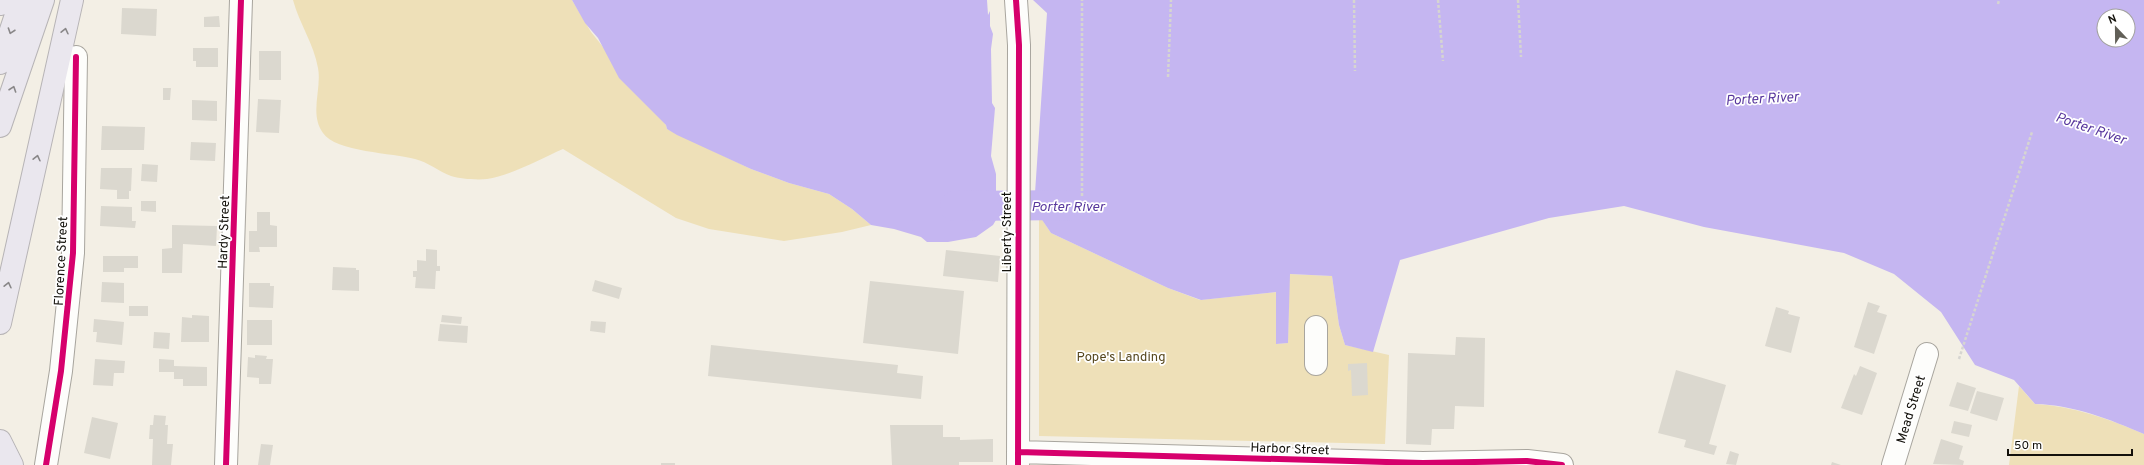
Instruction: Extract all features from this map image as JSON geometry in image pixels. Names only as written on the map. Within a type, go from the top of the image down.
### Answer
[{"type":"highway","points":[[0,4],[2,0]]},
{"type":"highway","points":[[0,63],[21,0]]},
{"type":"highway","points":[[0,126],[43,0]]},
{"type":"highway","points":[[0,323],[72,0]]},
{"type":"highway","points":[[0,441],[12,465]]},
{"type":"street","name":"Hardy Street","points":[[226,465],[241,0]]},
{"type":"street","name":"Liberty Street","points":[[1016,3],[1018,45],[1018,458]]},
{"type":"street","name":"Florence Street","points":[[46,465],[61,371],[73,253],[76,57]]},
{"type":"street","points":[[1316,327],[1316,364]]},
{"type":"street","name":"Mead Street","points":[[1893,465],[1927,354]]},
{"type":"street","name":"Harbor Street","points":[[1018,458],[1422,463],[1527,461],[1562,465]]},
{"type":"path","points":[[1082,0],[1082,196]]},
{"type":"path","points":[[1168,77],[1170,0]]},
{"type":"path","points":[[1354,0],[1355,71]]},
{"type":"path","points":[[1438,0],[1443,61]]},
{"type":"path","points":[[1518,0],[1521,57]]},
{"type":"path","points":[[1998,4],[1999,0]]},
{"type":"path","points":[[1959,359],[2032,132]]},
{"type":"green space","points":[[293,0],[572,0],[591,32],[666,125],[667,129],[751,169],[789,183],[829,194],[852,209],[871,225],[842,232],[784,241],[709,229],[676,218],[563,149],[506,174],[487,179],[474,179],[451,176],[415,159],[366,151],[339,144],[323,133],[319,126],[316,110],[319,76],[318,68],[313,50]]},
{"type":"green space","name":"Pope's Landing","points":[[1039,215],[1051,233],[1168,288],[1200,300],[1277,292],[1276,344],[1288,343],[1289,274],[1332,276],[1339,325],[1345,345],[1389,355],[1385,444],[1039,436]]},
{"type":"green space","points":[[2019,386],[2035,404],[2077,410],[2118,423],[2144,434],[2144,465],[2009,465]]},
{"type":"water","points":[[572,0],[987,0],[988,15],[990,11],[990,26],[993,34],[991,49],[992,103],[995,108],[991,156],[996,174],[996,220],[993,225],[976,237],[948,242],[927,242],[921,237],[894,229],[871,225],[852,209],[829,194],[789,183],[751,169],[677,135],[667,129],[666,125],[619,78],[598,38],[585,23]]},
{"type":"water","points":[[1033,0],[2144,0],[2144,434],[2118,423],[2077,410],[2035,404],[2014,380],[1975,365],[1941,312],[1894,274],[1844,253],[1704,227],[1624,206],[1549,218],[1400,260],[1373,352],[1345,345],[1339,325],[1332,276],[1290,274],[1288,343],[1276,344],[1276,292],[1201,300],[1168,288],[1051,233],[1034,208],[1047,13]]},
{"type":"building","points":[[122,8],[157,9],[156,36],[121,34]]},
{"type":"building","points":[[219,16],[220,27],[204,27],[204,17]]},
{"type":"building","points":[[193,48],[218,48],[218,67],[196,67],[196,61],[193,61]]},
{"type":"building","points":[[259,51],[281,51],[281,80],[259,80]]},
{"type":"building","points":[[163,88],[171,88],[170,100],[163,100]]},
{"type":"building","points":[[258,99],[281,100],[279,133],[256,132]]},
{"type":"building","points":[[192,100],[217,101],[217,121],[192,120]]},
{"type":"building","points":[[102,126],[145,127],[144,150],[101,150]]},
{"type":"building","points":[[191,142],[216,143],[215,161],[190,160]]},
{"type":"building","points":[[142,164],[158,165],[157,182],[141,181]]},
{"type":"building","points":[[101,168],[132,168],[131,191],[129,191],[129,199],[117,199],[117,190],[100,189]]},
{"type":"building","points":[[141,201],[156,201],[156,212],[141,211]]},
{"type":"building","points":[[101,206],[132,207],[132,221],[136,221],[135,228],[100,226]]},
{"type":"building","points":[[257,212],[270,212],[270,225],[277,226],[277,247],[259,247],[260,252],[249,252],[249,231],[257,231]]},
{"type":"building","points":[[172,225],[217,226],[216,246],[183,244],[182,273],[162,273],[162,249],[172,248]]},
{"type":"building","points":[[426,249],[437,250],[437,266],[440,266],[440,271],[436,271],[435,289],[415,288],[416,277],[413,277],[413,271],[417,271],[417,260],[426,261]]},
{"type":"building","points":[[946,250],[1000,256],[998,282],[943,276]]},
{"type":"building","points":[[103,256],[138,256],[138,268],[124,268],[124,272],[103,272]]},
{"type":"building","points":[[333,267],[356,268],[356,270],[359,270],[359,291],[332,290]]},
{"type":"building","points":[[595,280],[622,288],[619,299],[592,291]]},
{"type":"building","points":[[870,281],[964,291],[958,354],[863,343]]},
{"type":"building","points":[[102,282],[124,283],[124,303],[101,302]]},
{"type":"building","points":[[249,283],[270,283],[270,286],[274,286],[273,308],[249,307]]},
{"type":"building","points":[[1868,302],[1880,306],[1877,312],[1887,315],[1874,354],[1854,347]]},
{"type":"building","points":[[129,306],[148,306],[148,316],[129,316]]},
{"type":"building","points":[[1776,307],[1789,311],[1788,314],[1800,317],[1791,353],[1765,346]]},
{"type":"building","points":[[192,315],[209,316],[209,342],[181,342],[182,317],[192,318]]},
{"type":"building","points":[[442,315],[462,317],[461,324],[441,322]]},
{"type":"building","points":[[94,319],[124,322],[122,345],[96,342],[97,332],[93,332]]},
{"type":"building","points":[[247,320],[272,320],[272,345],[247,345]]},
{"type":"building","points":[[591,321],[606,322],[605,333],[590,331]]},
{"type":"building","points":[[440,324],[468,326],[467,343],[438,341]]},
{"type":"building","points":[[154,332],[170,333],[169,349],[153,348]]},
{"type":"building","points":[[1456,337],[1485,338],[1484,407],[1455,406],[1454,429],[1432,429],[1431,445],[1406,444],[1408,353],[1455,355]]},
{"type":"building","points":[[711,345],[898,365],[897,373],[923,376],[921,399],[708,376]]},
{"type":"building","points":[[255,355],[267,356],[266,359],[273,359],[271,384],[259,384],[259,378],[247,377],[248,357],[255,358]]},
{"type":"building","points":[[95,359],[125,361],[124,373],[114,373],[113,386],[93,385]]},
{"type":"building","points":[[159,359],[174,360],[174,366],[207,367],[207,386],[183,386],[183,379],[174,379],[174,372],[159,372]]},
{"type":"building","points":[[1367,363],[1368,395],[1352,396],[1351,370],[1348,371],[1348,364]]},
{"type":"building","points":[[1860,366],[1877,373],[1862,415],[1841,408],[1854,374],[1856,376]]},
{"type":"building","points":[[1676,370],[1726,385],[1709,444],[1717,446],[1714,455],[1684,447],[1686,440],[1658,433]]},
{"type":"building","points":[[1957,382],[1976,388],[1968,411],[1949,406]]},
{"type":"building","points":[[1977,391],[2004,398],[1997,421],[1970,413]]},
{"type":"building","points":[[154,415],[166,416],[165,425],[168,425],[167,444],[173,444],[171,465],[152,465],[153,439],[149,439],[150,425],[153,425]]},
{"type":"building","points":[[92,417],[118,423],[110,459],[84,453]]},
{"type":"building","points":[[1954,421],[1972,425],[1969,437],[1951,433]]},
{"type":"building","points":[[890,425],[943,425],[943,437],[960,437],[960,440],[993,439],[993,462],[959,462],[959,465],[892,465]]},
{"type":"building","points":[[1941,439],[1963,446],[1959,459],[1964,461],[1963,465],[1933,464]]},
{"type":"building","points":[[261,444],[273,445],[270,465],[258,465]]},
{"type":"building","points":[[1730,451],[1739,454],[1736,465],[1726,464]]},
{"type":"building","points":[[1832,462],[1841,465],[1831,465]]},
{"type":"building","points":[[661,463],[675,463],[675,465],[661,465]]},
{"type":"waterway","name":"Porter River","points":[[955,206],[1075,205]]},
{"type":"cycle path","points":[[226,465],[241,0]]},
{"type":"cycle path","points":[[1016,0],[1019,45],[1018,465]]},
{"type":"cycle path","points":[[46,465],[61,371],[73,253],[76,57]]},
{"type":"cycle path","points":[[1018,452],[1423,463],[1527,461],[1562,465]]}]
